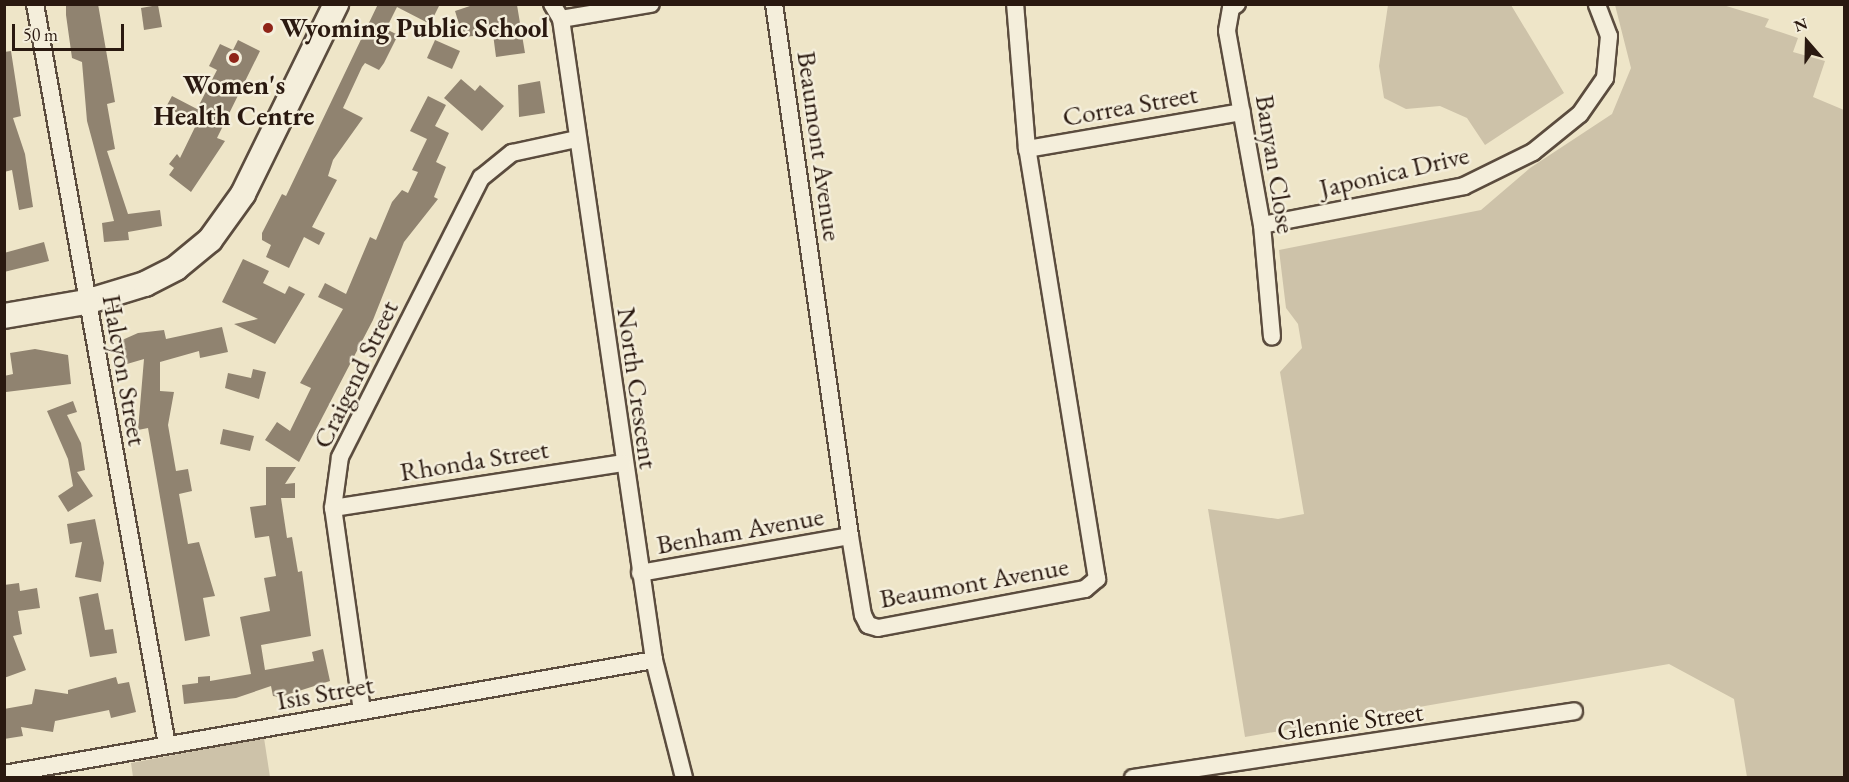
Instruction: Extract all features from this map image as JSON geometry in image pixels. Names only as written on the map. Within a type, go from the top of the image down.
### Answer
[{"type":"street","name":"Halcyon Street","points":[[35,4],[86,302],[167,745]]},
{"type":"street","points":[[4,316],[86,302],[145,284],[176,268],[210,240],[243,194],[336,4]]},
{"type":"street","points":[[556,12],[651,4]]},
{"type":"street","name":"Beaumont Avenue","points":[[774,4],[863,615],[868,625],[878,628],[1084,588],[1097,579],[1027,148],[1015,4]]},
{"type":"street","name":"Banyan Close","points":[[1237,4],[1230,8],[1227,31],[1262,225],[1272,337]]},
{"type":"street","name":"Japonica Drive","points":[[1262,225],[1464,186],[1533,152],[1580,114],[1605,78],[1609,36],[1597,4]]},
{"type":"street","name":"North Crescent","points":[[556,12],[654,660],[684,777]]},
{"type":"street","name":"Correa Street","points":[[1027,148],[1242,112]]},
{"type":"street","name":"Craigend Street","points":[[362,711],[333,508],[340,457],[481,178],[512,153],[577,139]]},
{"type":"street","name":"Rhonda Street","points":[[333,508],[623,463]]},
{"type":"street","name":"Benham Avenue","points":[[640,573],[850,536]]},
{"type":"street","name":"Isis Street","points":[[4,774],[654,660]]},
{"type":"street","name":"Glennie Street","points":[[1133,777],[1574,711]]},
{"type":"shaded area","points":[[1388,5],[1511,5],[1564,93],[1485,145],[1467,118],[1440,106],[1406,109],[1384,98],[1379,66]]},
{"type":"shaded area","points":[[1615,5],[1723,5],[1769,19],[1765,27],[1798,38],[1793,52],[1825,61],[1813,97],[1844,110],[1844,777],[1747,777],[1734,699],[1669,664],[1245,737],[1208,509],[1278,519],[1304,514],[1280,372],[1302,348],[1298,324],[1286,308],[1279,250],[1481,210],[1530,168],[1612,114],[1631,68]]},
{"type":"shaded area","points":[[264,738],[270,777],[133,777],[131,763]]},
{"type":"building","points":[[98,4],[115,102],[107,104],[115,149],[107,151],[128,214],[160,210],[162,226],[128,232],[129,240],[104,242],[102,223],[114,221],[87,121],[82,62],[72,58],[66,15],[66,6]]},
{"type":"building","points":[[378,4],[440,4],[430,24],[397,7],[386,29],[398,35],[384,63],[379,70],[365,63],[362,67],[343,108],[363,118],[333,160],[328,176],[337,180],[312,227],[325,233],[319,245],[304,237],[289,268],[266,257],[271,245],[262,240],[262,233],[282,194],[286,196]]},
{"type":"building","points":[[476,4],[517,5],[525,53],[496,57],[493,34],[463,37],[455,11]]},
{"type":"building","points":[[158,5],[162,27],[144,30],[141,8]]},
{"type":"building","points":[[238,40],[260,51],[217,138],[225,141],[191,192],[169,175],[174,168],[169,164],[177,154],[180,158],[197,123],[166,107],[172,96],[197,109],[217,70],[209,66],[220,44],[233,50]]},
{"type":"building","points":[[435,40],[460,51],[452,69],[427,58]]},
{"type":"building","points":[[11,51],[21,116],[13,118],[25,154],[33,207],[19,210],[12,170],[4,172],[4,52]]},
{"type":"building","points":[[461,79],[475,91],[480,85],[504,106],[482,131],[444,98]]},
{"type":"building","points":[[540,81],[545,113],[519,117],[518,85]]},
{"type":"building","points":[[428,96],[446,105],[435,126],[449,133],[436,162],[446,167],[434,197],[438,199],[404,242],[373,320],[299,462],[265,440],[277,422],[290,431],[311,388],[300,383],[343,309],[318,297],[325,283],[346,294],[370,237],[376,240],[392,202],[402,190],[408,193],[418,172],[412,170],[427,139],[410,131]]},
{"type":"building","points":[[44,242],[49,261],[4,272],[4,253]]},
{"type":"building","points":[[243,259],[269,271],[263,283],[285,294],[289,286],[305,294],[275,344],[234,324],[258,319],[222,302]]},
{"type":"building","points":[[222,327],[228,352],[200,358],[199,351],[160,362],[160,391],[174,392],[168,425],[176,471],[188,469],[192,491],[179,494],[188,544],[199,542],[215,596],[203,598],[210,636],[185,641],[148,428],[138,430],[144,359],[127,364],[120,341],[138,333],[164,330],[166,339]]},
{"type":"building","points":[[35,349],[68,355],[71,384],[6,392],[4,376],[13,374],[10,353]]},
{"type":"building","points":[[253,369],[266,372],[259,399],[225,388],[228,373],[251,378]]},
{"type":"building","points":[[73,401],[77,412],[67,415],[81,443],[85,470],[77,472],[93,496],[68,512],[58,496],[73,486],[68,459],[47,411]]},
{"type":"building","points":[[223,429],[254,436],[250,451],[220,444]]},
{"type":"building","points":[[266,467],[296,467],[285,484],[295,483],[295,498],[281,498],[287,538],[292,537],[298,572],[302,571],[311,636],[261,645],[265,670],[314,661],[312,652],[323,649],[330,681],[280,697],[273,696],[271,686],[236,698],[184,704],[182,685],[198,683],[198,677],[210,676],[210,681],[251,674],[240,617],[270,611],[264,578],[276,576],[269,536],[255,538],[250,507],[266,505]]},
{"type":"building","points":[[95,519],[104,563],[101,582],[75,577],[82,542],[70,544],[67,524]]},
{"type":"building","points":[[19,583],[20,591],[37,588],[40,608],[18,611],[22,634],[13,636],[26,670],[4,678],[4,585]]},
{"type":"building","points":[[98,593],[105,630],[113,629],[117,653],[90,657],[79,597]]},
{"type":"building","points":[[116,677],[118,684],[129,682],[136,712],[111,718],[109,710],[55,721],[53,732],[21,727],[23,736],[4,739],[4,709],[32,704],[35,689],[68,694],[68,690]]},
{"type":"place","name":"Wyoming Public School","points":[[268,28]]},
{"type":"place","name":"Women's Health Centre","points":[[234,58]]}]
